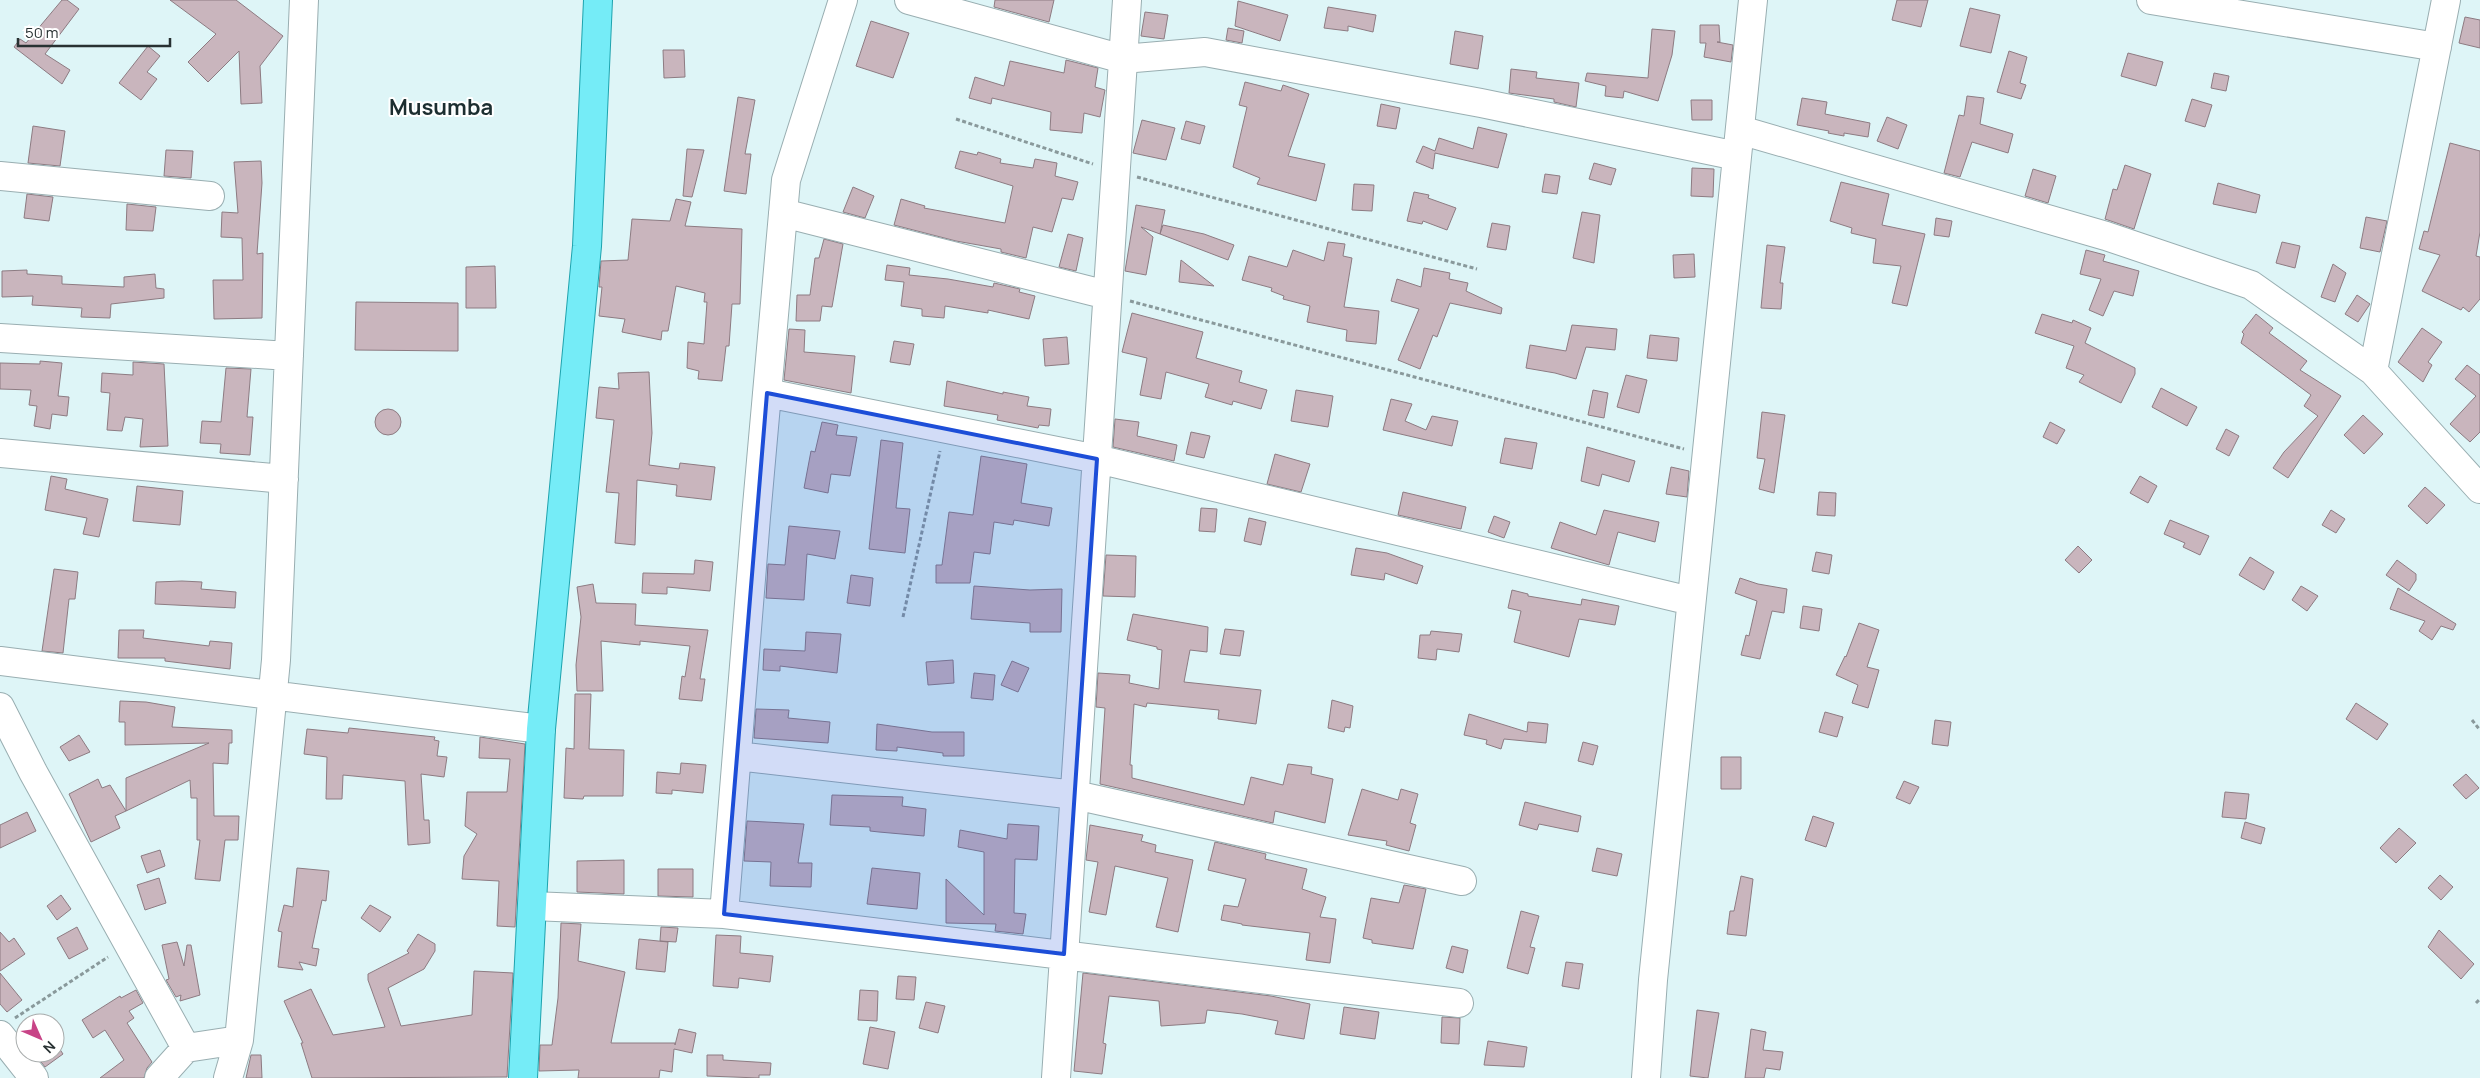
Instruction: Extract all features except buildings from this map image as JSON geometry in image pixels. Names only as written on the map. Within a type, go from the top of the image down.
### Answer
[{"type":"main road","points":[[524,1078],[541,729],[586,246],[598,0]]},
{"type":"street","points":[[228,1078],[239,1040],[272,696],[284,479],[304,0]]},
{"type":"street","points":[[724,914],[786,180],[843,0]]},
{"type":"street","points":[[909,0],[1123,59],[1205,52],[1481,103],[1739,143],[2106,236],[2251,285],[2373,371],[2480,488]]},
{"type":"street","points":[[1056,1078],[1126,0]]},
{"type":"street","points":[[1646,1078],[1652,980],[1753,0]]},
{"type":"street","points":[[2151,0],[2437,47]]},
{"type":"street","points":[[2373,371],[2446,0]]},
{"type":"street","points":[[0,176],[210,196]]},
{"type":"street","points":[[783,213],[1107,295]]},
{"type":"street","points":[[0,338],[289,356]]},
{"type":"street","points":[[767,393],[1097,459],[1691,601]]},
{"type":"street","points":[[0,453],[284,479]]},
{"type":"street","points":[[0,661],[541,729]]},
{"type":"street","points":[[0,707],[32,772],[186,1048]]},
{"type":"street","points":[[737,756],[1075,795],[1462,881]]},
{"type":"street","points":[[532,906],[724,914],[1460,1003]]},
{"type":"street","points":[[4,1029],[34,1078]]},
{"type":"street","points":[[159,1078],[186,1048],[239,1040]]},
{"type":"path","points":[[956,119],[1116,172],[1477,269]]},
{"type":"path","points":[[1107,295],[1706,455]]},
{"type":"path","points":[[903,617],[945,428]]},
{"type":"path","points":[[2472,720],[2480,730]]},
{"type":"path","points":[[4,1029],[128,944]]},
{"type":"path","points":[[2476,1003],[2480,999]]},
{"type":"highlighted area","points":[[767,393],[1097,459],[1064,954],[724,914]]},
{"type":"district","name":"Musumba","points":[[441,107]]}]
